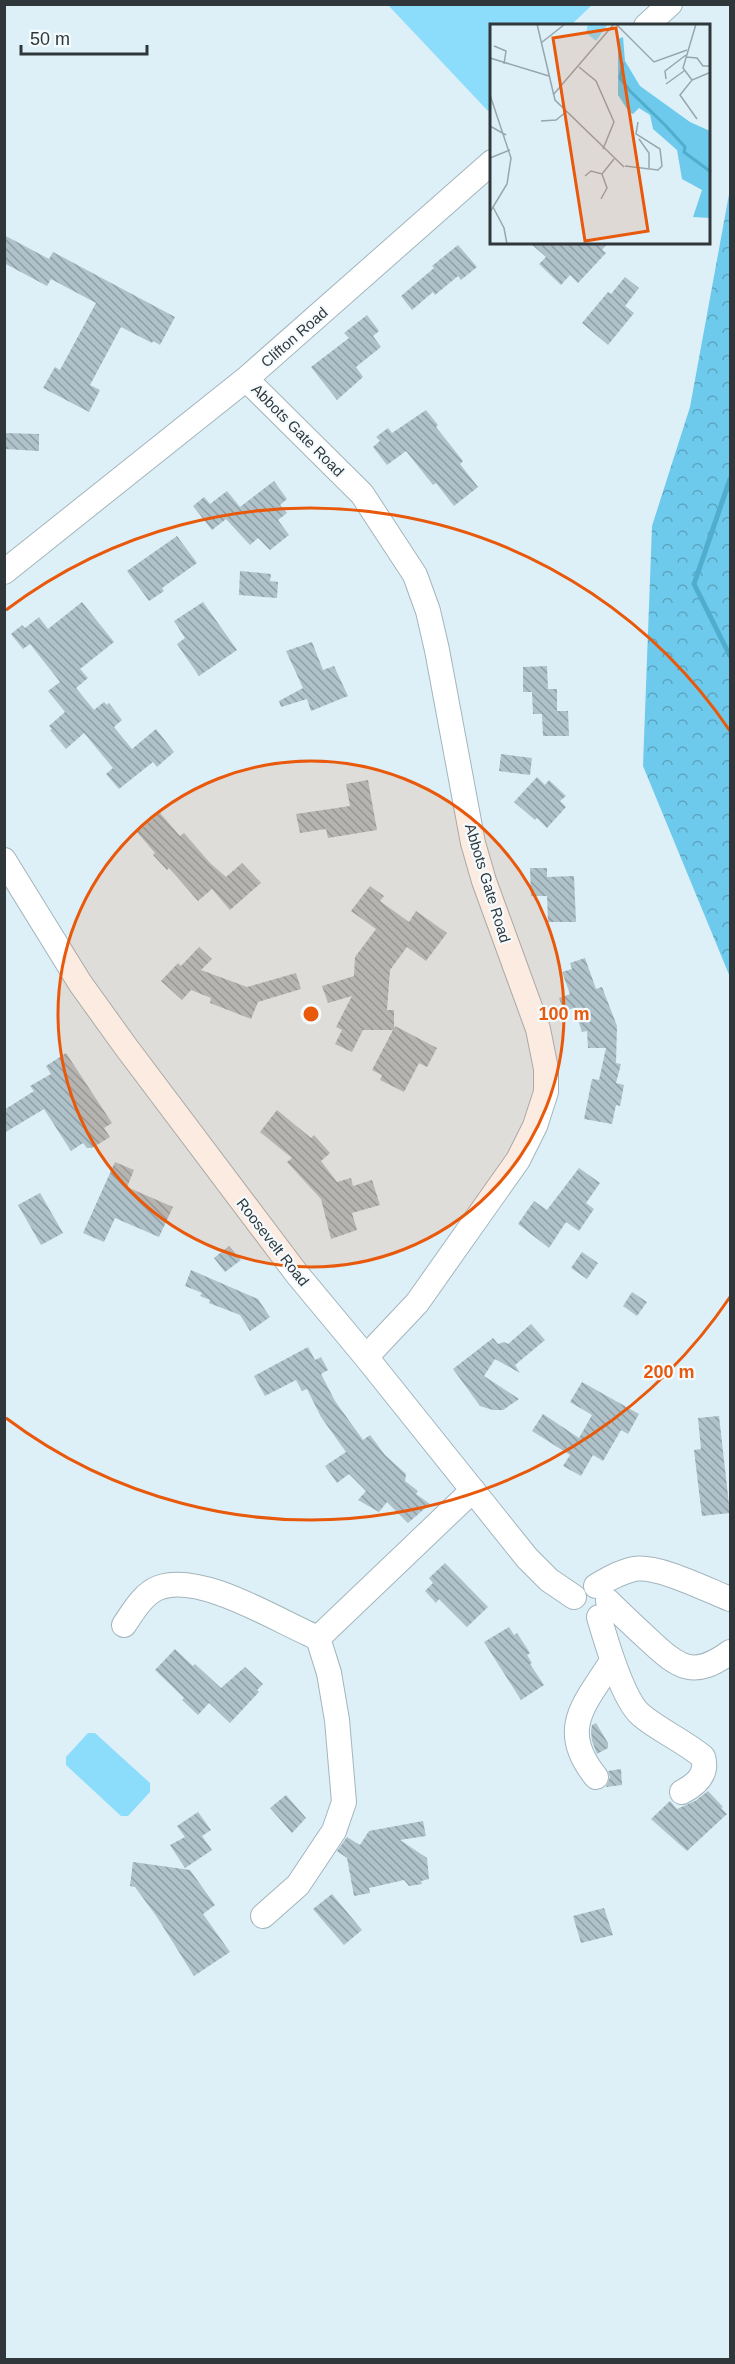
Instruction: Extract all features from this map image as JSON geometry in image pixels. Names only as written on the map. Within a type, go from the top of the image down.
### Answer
[{"type":"street","points":[[648,24],[670,4]]},
{"type":"street","name":"Clifton Road","points":[[4,572],[246,379],[490,164]]},
{"type":"street","name":"Abbots Gate Road","points":[[246,379],[362,494],[415,575],[428,611],[437,650],[473,843],[484,881],[538,1029],[546,1069],[546,1092],[535,1126],[518,1160],[417,1303],[366,1356]]},
{"type":"street","name":"Roosevelt Road","points":[[7,870],[80,983],[297,1274],[366,1356],[527,1558],[549,1580],[574,1597],[574,1604],[585,1619],[601,1601]]},
{"type":"street","points":[[318,1638],[473,1490]]},
{"type":"street","points":[[682,1792],[699,1779],[704,1772],[706,1766],[703,1756],[639,1713],[628,1698],[612,1661],[601,1601],[625,1572],[636,1569],[649,1569],[692,1582],[730,1599]]},
{"type":"street","points":[[124,1625],[151,1592],[160,1587],[189,1585],[217,1592],[318,1638],[329,1673],[335,1708],[344,1802],[334,1831],[298,1885],[263,1916]]},
{"type":"street","points":[[601,1601],[680,1665],[705,1667],[717,1662],[730,1652]]},
{"type":"street","points":[[596,1777],[579,1747],[576,1725],[585,1704],[612,1661]]},
{"type":"green space","points":[[730,189],[730,977],[643,766],[652,526],[690,407]]},
{"type":"shaded area","points":[[388,5],[592,5],[572,24],[490,24],[490,109],[488,111]]},
{"type":"shaded area","points":[[88,1733],[95,1733],[150,1783],[150,1792],[128,1816],[121,1816],[66,1765],[66,1757]]},
{"type":"building","points":[[4,235],[49,259],[53,252],[175,317],[160,345],[121,327],[90,385],[100,390],[89,412],[43,388],[55,367],[60,370],[96,303],[51,279],[47,286],[4,263]]},
{"type":"building","points":[[531,244],[607,244],[602,250],[606,253],[578,283],[570,275],[561,285],[539,264],[546,257]]},
{"type":"building","points":[[458,245],[477,267],[461,280],[458,276],[435,295],[433,292],[412,310],[401,296]]},
{"type":"building","points":[[625,277],[639,288],[625,306],[634,313],[608,345],[582,323],[608,292],[611,294]]},
{"type":"building","points":[[367,315],[379,331],[373,336],[381,347],[356,367],[363,377],[337,400],[311,367],[349,338],[344,333]]},
{"type":"building","points":[[426,410],[438,425],[436,427],[463,461],[460,464],[478,487],[454,506],[436,483],[433,485],[406,451],[387,465],[373,447],[380,441],[376,437],[388,428],[392,433]]},
{"type":"building","points":[[4,433],[39,434],[39,451],[4,449]]},
{"type":"building","points":[[274,481],[287,499],[280,505],[287,513],[278,520],[289,535],[270,550],[258,538],[250,545],[226,519],[212,530],[193,506],[204,497],[210,504],[227,491],[240,507]]},
{"type":"building","points":[[177,536],[197,563],[162,588],[164,591],[149,601],[127,571]]},
{"type":"building","points":[[240,571],[271,574],[270,581],[278,582],[277,598],[239,595]]},
{"type":"building","points":[[82,602],[114,642],[80,669],[88,678],[76,688],[94,710],[104,702],[107,705],[109,703],[122,720],[114,727],[132,749],[156,729],[174,752],[157,767],[153,762],[119,789],[106,774],[113,768],[84,733],[66,749],[50,730],[52,729],[49,726],[65,712],[48,691],[60,682],[30,644],[23,649],[11,634],[22,625],[25,628],[39,617],[48,629]]},
{"type":"building","points":[[203,602],[237,650],[199,676],[177,644],[185,638],[174,621]]},
{"type":"building","points":[[312,642],[323,670],[334,666],[348,696],[311,711],[307,699],[281,707],[279,701],[303,688],[286,651]]},
{"type":"building","points":[[547,666],[548,689],[557,689],[557,711],[568,711],[569,736],[543,736],[542,714],[533,714],[532,692],[523,692],[523,667]]},
{"type":"building","points":[[501,754],[532,758],[530,775],[499,771]]},
{"type":"building","points":[[537,777],[545,785],[549,780],[566,796],[560,801],[566,807],[547,828],[514,802]]},
{"type":"building","points":[[368,780],[377,830],[328,838],[326,829],[300,833],[296,814],[350,806],[346,784]]},
{"type":"building","points":[[160,813],[180,836],[184,833],[210,863],[226,877],[242,863],[261,883],[230,910],[212,889],[198,901],[169,868],[167,870],[153,855],[155,853],[137,832]]},
{"type":"building","points":[[530,868],[547,868],[547,877],[574,876],[576,922],[548,922],[547,896],[531,896]]},
{"type":"building","points":[[370,886],[384,896],[380,901],[409,922],[416,911],[447,933],[426,961],[407,947],[390,970],[387,1010],[394,1010],[394,1028],[395,1026],[437,1048],[427,1067],[419,1063],[404,1092],[380,1080],[382,1075],[372,1070],[393,1030],[363,1030],[352,1052],[335,1044],[342,1030],[336,1027],[352,996],[328,1003],[322,986],[354,976],[355,957],[376,929],[351,911]]},
{"type":"building","points":[[199,947],[212,959],[201,970],[247,987],[296,973],[301,989],[258,1002],[251,1019],[210,1003],[211,998],[191,990],[182,1000],[161,981],[178,963],[181,966]]},
{"type":"building","points":[[585,958],[596,989],[602,987],[617,1026],[616,1063],[621,1064],[616,1083],[624,1085],[620,1106],[616,1105],[612,1124],[584,1119],[592,1079],[599,1080],[606,1048],[588,1048],[587,1031],[582,1032],[574,1008],[564,1011],[559,998],[570,994],[562,972],[572,969],[570,963]]},
{"type":"building","points":[[66,1053],[112,1123],[104,1128],[110,1137],[92,1148],[87,1148],[83,1143],[71,1151],[44,1109],[4,1133],[4,1110],[34,1091],[30,1086],[51,1074],[46,1066]]},
{"type":"building","points":[[277,1110],[311,1138],[314,1135],[330,1153],[321,1161],[337,1182],[351,1178],[353,1186],[372,1180],[380,1205],[352,1213],[357,1230],[331,1239],[321,1199],[287,1162],[292,1158],[260,1132]]},
{"type":"building","points":[[115,1162],[134,1170],[127,1187],[173,1207],[159,1237],[115,1218],[104,1242],[83,1233]]},
{"type":"building","points":[[579,1168],[600,1183],[586,1203],[594,1209],[579,1231],[566,1222],[549,1248],[518,1224],[534,1201],[547,1210]]},
{"type":"building","points":[[40,1193],[63,1233],[41,1245],[18,1205]]},
{"type":"building","points":[[229,1246],[241,1260],[225,1272],[214,1258]]},
{"type":"building","points":[[582,1252],[598,1263],[587,1279],[571,1268]]},
{"type":"building","points":[[191,1270],[258,1299],[270,1317],[250,1331],[240,1315],[209,1303],[210,1300],[200,1296],[202,1293],[185,1286]]},
{"type":"building","points":[[632,1292],[647,1302],[637,1316],[623,1306]]},
{"type":"building","points":[[531,1324],[545,1340],[515,1365],[520,1373],[495,1359],[484,1376],[519,1399],[503,1410],[480,1406],[453,1369],[493,1338],[498,1344],[504,1342],[508,1344]]},
{"type":"building","points":[[308,1347],[315,1360],[321,1357],[328,1370],[321,1374],[335,1401],[363,1440],[370,1435],[385,1455],[406,1474],[405,1481],[418,1491],[416,1494],[430,1504],[408,1523],[387,1502],[379,1512],[358,1500],[366,1491],[349,1474],[337,1483],[325,1466],[346,1452],[321,1417],[307,1389],[302,1391],[296,1380],[265,1396],[254,1376]]},
{"type":"building","points":[[582,1382],[639,1414],[628,1434],[621,1430],[603,1461],[593,1455],[581,1476],[563,1466],[570,1455],[532,1431],[543,1414],[579,1438],[592,1415],[570,1402]]},
{"type":"building","points":[[719,1416],[730,1513],[702,1516],[694,1450],[701,1449],[698,1418]]},
{"type":"building","points":[[445,1563],[488,1607],[467,1627],[439,1599],[436,1603],[425,1591],[433,1583],[429,1578]]},
{"type":"building","points":[[509,1627],[514,1635],[517,1633],[530,1653],[527,1655],[532,1663],[530,1664],[544,1685],[521,1700],[484,1642]]},
{"type":"building","points":[[175,1649],[221,1688],[245,1667],[263,1684],[257,1690],[259,1692],[230,1723],[209,1703],[198,1715],[155,1670]]},
{"type":"building","points":[[596,1723],[608,1743],[608,1748],[597,1754],[591,1731],[592,1725]]},
{"type":"building","points":[[621,1769],[622,1785],[606,1787],[610,1777],[608,1771]]},
{"type":"building","points":[[708,1791],[727,1814],[687,1851],[651,1819],[670,1801],[677,1809],[695,1801]]},
{"type":"building","points":[[286,1795],[306,1818],[292,1833],[270,1808]]},
{"type":"building","points":[[198,1812],[211,1830],[202,1836],[212,1850],[185,1868],[170,1845],[185,1837],[177,1826]]},
{"type":"building","points":[[423,1821],[426,1836],[400,1840],[427,1858],[429,1879],[421,1881],[422,1884],[409,1886],[404,1880],[369,1888],[370,1893],[354,1896],[347,1858],[337,1851],[347,1837],[360,1845],[369,1831]]},
{"type":"building","points":[[133,1862],[190,1870],[215,1905],[203,1914],[230,1952],[194,1976],[157,1917],[135,1887],[130,1886]]},
{"type":"building","points":[[332,1894],[362,1930],[344,1945],[313,1909]]},
{"type":"building","points":[[604,1908],[613,1935],[581,1943],[573,1916]]},
{"type":"waterway","points":[[730,479],[694,584],[730,656]]}]
